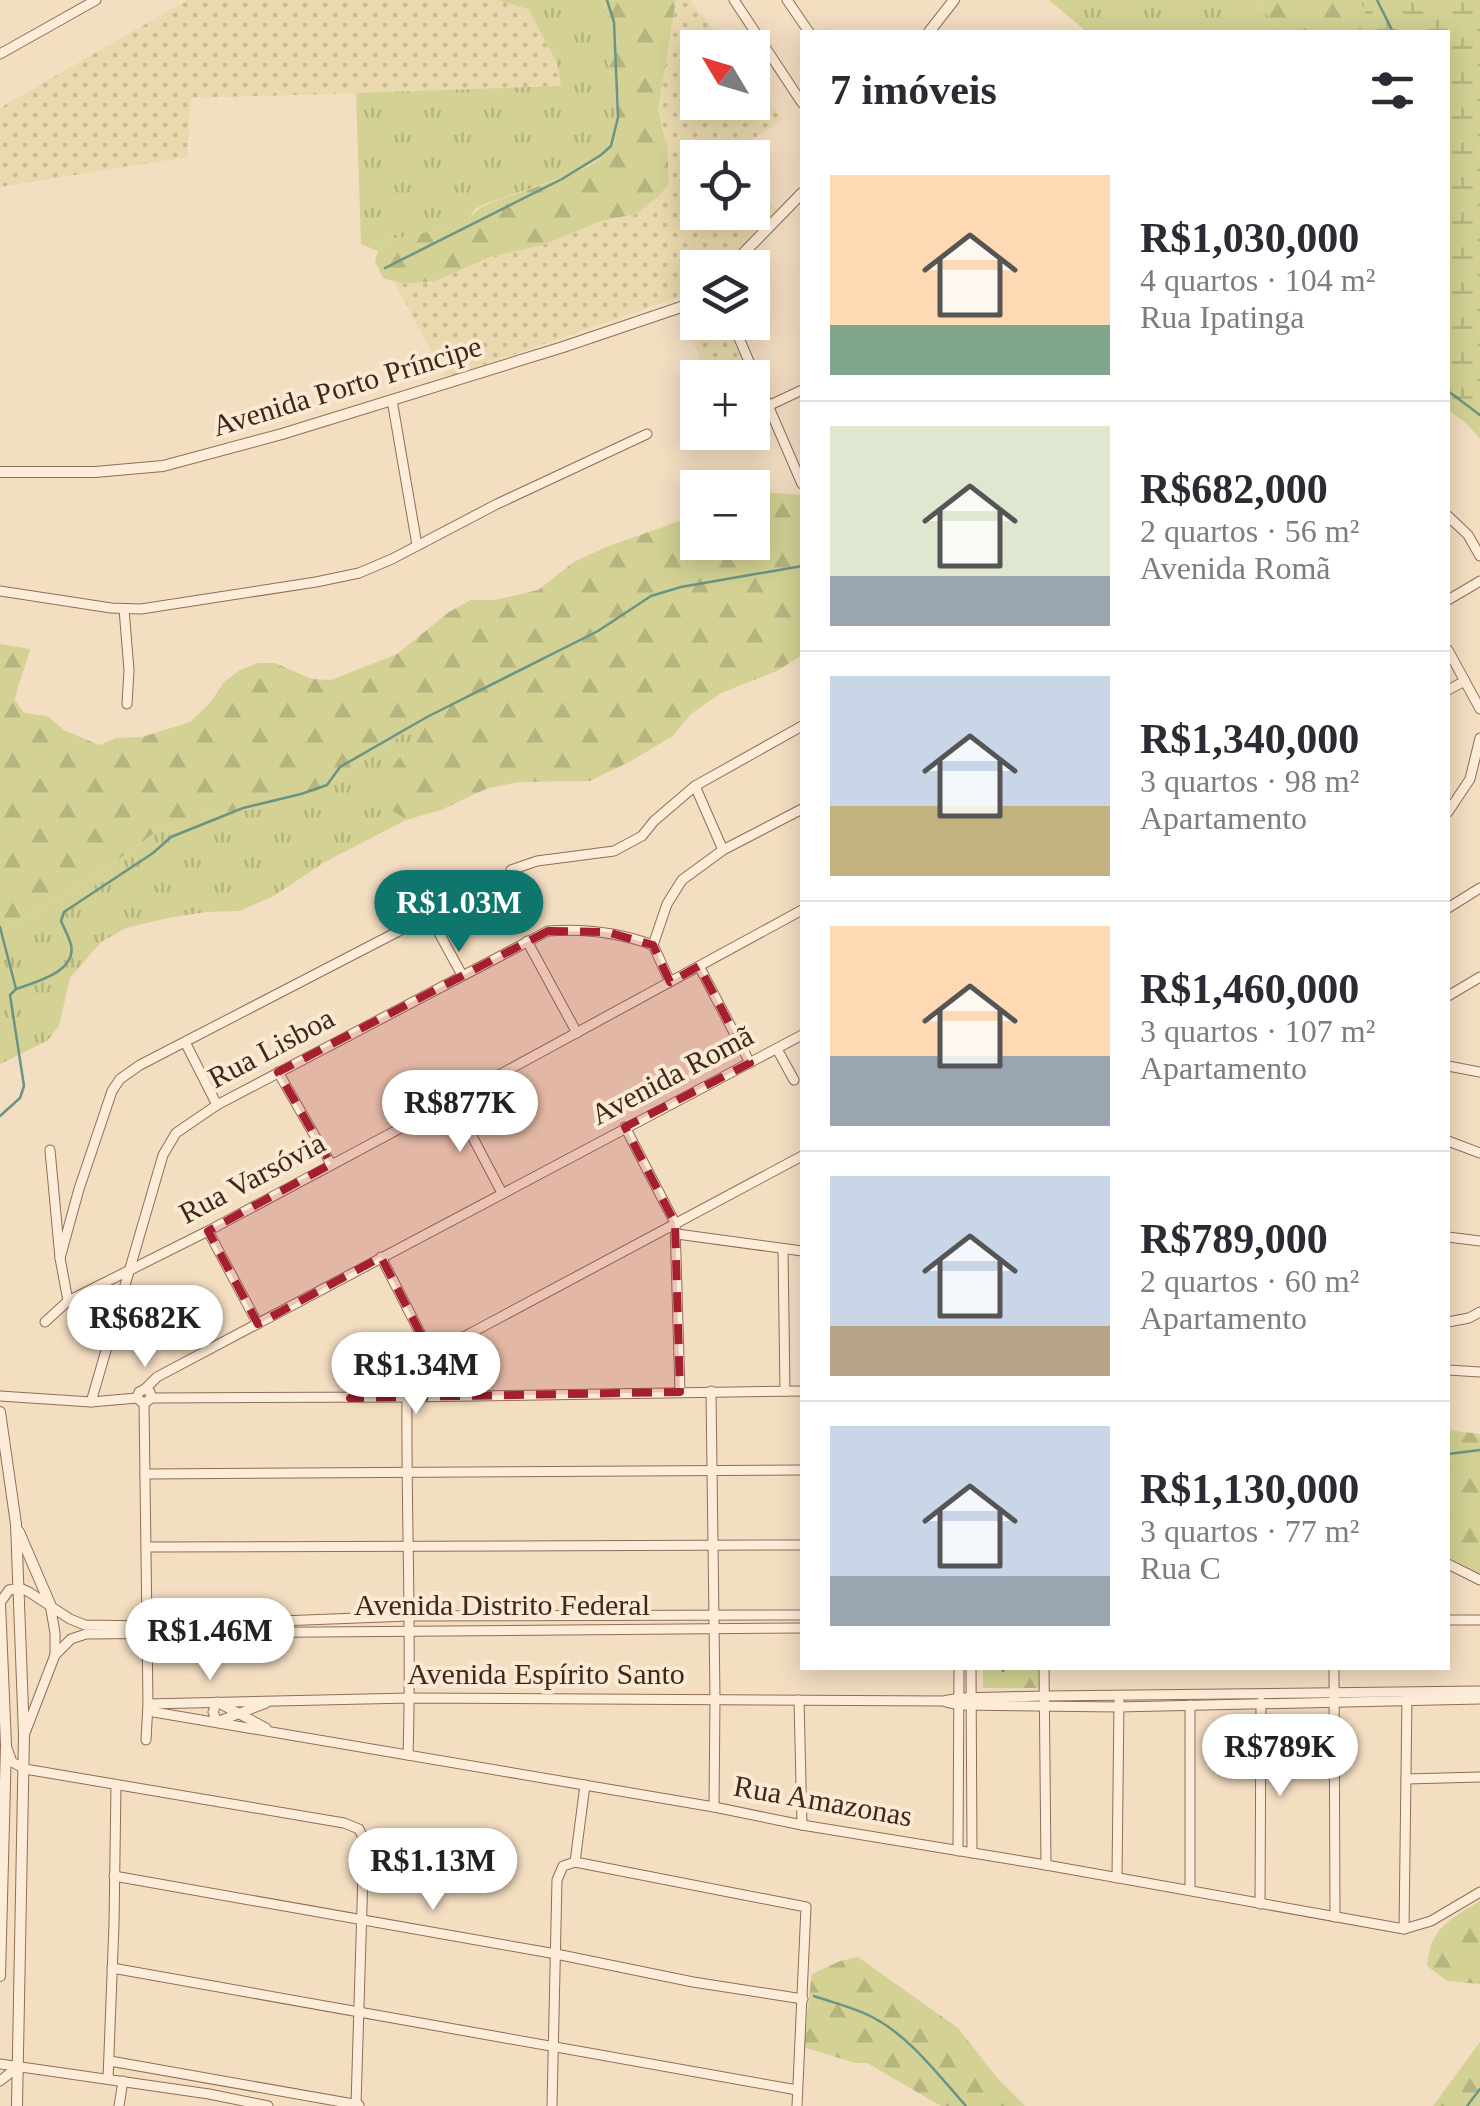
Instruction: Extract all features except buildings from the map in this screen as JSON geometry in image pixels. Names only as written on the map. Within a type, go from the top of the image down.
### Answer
[{"type":"street","points":[[0,54],[96,0]]},
{"type":"street","points":[[734,0],[800,100]]},
{"type":"street","points":[[787,0],[808,30]]},
{"type":"street","points":[[931,30],[954,0]]},
{"type":"street","points":[[747,250],[800,195]]},
{"type":"street","name":"Avenida Porto Príncipe","points":[[0,472],[95,472],[164,466],[282,434],[680,307]]},
{"type":"street","points":[[798,458],[770,405],[800,391]]},
{"type":"street","points":[[392,400],[417,545]]},
{"type":"street","points":[[0,591],[141,609],[360,573],[496,504],[648,434]]},
{"type":"street","points":[[1450,518],[1468,535],[1480,556]]},
{"type":"street","points":[[1450,599],[1480,581]]},
{"type":"street","points":[[124,609],[130,670],[127,704]]},
{"type":"street","points":[[1450,655],[1480,709]]},
{"type":"street","points":[[1450,689],[1465,681]]},
{"type":"street","points":[[511,870],[537,860],[614,852],[642,836],[695,786],[800,727]]},
{"type":"street","points":[[1450,809],[1470,779],[1480,738]]},
{"type":"street","points":[[695,786],[723,850]]},
{"type":"street","points":[[670,982],[653,945],[667,904],[682,880],[723,850],[800,809]]},
{"type":"street","points":[[408,876],[462,976]]},
{"type":"street","points":[[1450,907],[1480,888]]},
{"type":"street","name":"Rua Varsóvia","points":[[45,1322],[68,1301],[454,1100],[800,911]]},
{"type":"street","points":[[60,1258],[112,1091],[120,1078],[428,916]]},
{"type":"street","name":"Rua Lisboa","points":[[91,1402],[167,1146],[184,1126],[278,1072],[548,931],[607,932],[653,945]]},
{"type":"street","points":[[526,941],[577,1033]]},
{"type":"street","points":[[699,966],[750,1064]]},
{"type":"street","points":[[1450,995],[1480,977]]},
{"type":"street","points":[[1463,987],[1480,991]]},
{"type":"street","name":"Avenida Romã","points":[[144,1397],[157,1377],[800,1036]]},
{"type":"street","points":[[185,1042],[217,1105]]},
{"type":"street","points":[[777,1049],[794,1080]]},
{"type":"street","points":[[1450,1066],[1480,1072]]},
{"type":"street","points":[[278,1072],[331,1164]]},
{"type":"street","points":[[454,1100],[502,1193]]},
{"type":"street","points":[[626,1127],[676,1228],[680,1392]]},
{"type":"street","points":[[1450,1142],[1480,1153]]},
{"type":"street","points":[[50,1150],[68,1301]]},
{"type":"street","points":[[350,1398],[676,1228],[800,1157]]},
{"type":"street","points":[[676,1228],[800,1251]]},
{"type":"street","points":[[208,1230],[258,1324]]},
{"type":"street","points":[[1450,1237],[1480,1241]]},
{"type":"street","points":[[783,1249],[786,1391]]},
{"type":"street","points":[[381,1257],[430,1354]]},
{"type":"street","points":[[1450,1322],[1480,1312]]},
{"type":"street","points":[[1450,1370],[1480,1372]]},
{"type":"street","points":[[711,1391],[714,1807]]},
{"type":"street","points":[[0,1396],[91,1402],[144,1397],[407,1398],[800,1391]]},
{"type":"street","points":[[144,1397],[146,1740]]},
{"type":"street","points":[[407,1398],[408,1755]]},
{"type":"street","points":[[0,1412],[16,1524],[24,1735],[17,2106]]},
{"type":"street","points":[[145,1474],[800,1470]]},
{"type":"street","points":[[16,1524],[50,1604],[55,1632],[55,1655],[24,1735]]},
{"type":"street","points":[[147,1547],[800,1545]]},
{"type":"street","points":[[1450,1565],[1480,1580]]},
{"type":"street","points":[[0,1976],[6,1745],[0,1603],[9,1590],[20,1588]]},
{"type":"street","name":"Avenida Distrito Federal","points":[[20,1588],[85,1625],[147,1630],[800,1628]]},
{"type":"street","name":"Avenida Distrito Federal","points":[[55,1655],[71,1639],[86,1634],[147,1630],[409,1616],[800,1615]]},
{"type":"street","points":[[1450,1620],[1480,1620]]},
{"type":"street","points":[[958,1850],[959,1670]]},
{"type":"street","points":[[971,1670],[972,1853]]},
{"type":"street","points":[[1044,1670],[1046,1865]]},
{"type":"street","points":[[1334,1670],[1334,1917]]},
{"type":"street","name":"Avenida Espírito Santo","points":[[148,1708],[217,1702],[410,1698],[1119,1702],[1480,1692]]},
{"type":"street","points":[[1407,1697],[1404,1929],[1431,1921],[1480,1892]]},
{"type":"street","name":"Avenida Espírito Santo","points":[[1407,1697],[1480,1700]]},
{"type":"street","points":[[1260,1904],[1261,1699]]},
{"type":"street","name":"Avenida Espírito Santo","points":[[1119,1702],[1190,1706],[1261,1699]]},
{"type":"street","points":[[273,1700],[238,1713],[216,1722],[213,1712],[217,1702],[238,1713],[276,1733]]},
{"type":"street","points":[[799,1700],[802,1825]]},
{"type":"street","points":[[1117,1878],[1119,1702]]},
{"type":"street","points":[[1190,1706],[1190,1890]]},
{"type":"street","name":"Rua Amazonas","points":[[148,1708],[1404,1929]]},
{"type":"street","points":[[6,1745],[12,1762],[24,1769],[344,1822],[359,1829],[364,1840],[359,2106],[110,2062]]},
{"type":"street","points":[[1406,1778],[1480,1777]]},
{"type":"street","points":[[108,2079],[116,1785]]},
{"type":"street","points":[[575,1862],[586,1785]]},
{"type":"street","points":[[552,2106],[558,1875],[563,1866],[575,1862],[806,1907],[797,2106]]},
{"type":"street","points":[[114,1876],[803,1999]]},
{"type":"street","points":[[112,1968],[797,2090]]},
{"type":"street","points":[[0,2064],[268,2106]]},
{"type":"street","points":[[0,2082],[19,2066]]},
{"type":"street","points":[[119,2106],[123,2082]]},
{"type":"street","points":[[207,2106],[209,2094]]},
{"type":"highlighted area","points":[[548,931],[607,932],[653,945],[670,982],[699,966],[750,1063],[625,1127],[675,1223],[680,1392],[350,1398],[431,1354],[381,1257],[258,1324],[208,1231],[331,1164],[278,1072]]},
{"type":"shaded area","points":[[187,0],[497,0],[527,8],[557,63],[562,87],[191,98],[187,157],[0,187],[0,108]]},
{"type":"shaded area","points":[[676,0],[690,0],[714,30],[680,30],[680,120],[770,120],[770,103],[783,120],[751,140],[680,140],[680,230],[761,230],[740,250],[680,250],[680,297],[446,378],[394,282],[435,281],[490,257],[543,245],[601,221],[636,214],[669,183],[667,148],[658,110]]},
{"type":"shaded area","points":[[770,201],[779,213],[770,222]]},
{"type":"shaded area","points":[[692,340],[733,340],[743,360],[701,360]]},
{"type":"green space","points":[[497,0],[603,0],[605,49],[619,101],[612,142],[602,157],[575,173],[475,209],[465,225],[387,240],[378,251],[361,244],[356,93],[561,86],[557,63],[528,9]]},
{"type":"green space","points":[[603,0],[676,0],[658,110],[667,148],[669,183],[659,196],[636,214],[601,221],[543,245],[490,257],[435,281],[403,284],[383,278],[375,262],[387,240],[464,225],[487,205],[574,173],[595,163],[606,152],[615,133],[619,106],[605,54]]},
{"type":"green space","points":[[1049,0],[1254,0],[1279,30],[1085,30]]},
{"type":"green space","points":[[1254,0],[1360,0],[1372,30],[1279,30]]},
{"type":"green space","points":[[1360,0],[1480,0],[1480,439],[1450,411],[1450,30],[1372,30]]},
{"type":"green space","points":[[770,493],[800,495],[800,656],[777,671],[721,693],[691,714],[673,736],[590,781],[520,782],[488,788],[441,810],[406,820],[390,809],[377,788],[431,715],[319,790],[259,809],[222,812],[160,829],[89,881],[0,932],[0,644],[30,649],[15,700],[24,713],[47,716],[64,730],[99,745],[190,722],[224,682],[258,663],[275,663],[312,679],[331,680],[397,654],[449,612],[471,600],[495,600],[538,590],[574,562],[680,521],[680,560],[770,560]]},
{"type":"green space","points":[[434,713],[390,809],[406,820],[325,862],[272,897],[239,911],[168,918],[126,928],[101,942],[70,978],[59,1026],[47,1041],[0,1064],[0,932],[89,881],[160,829],[222,812],[259,809],[319,790]]},
{"type":"green space","points":[[1450,1430],[1480,1434],[1480,1574],[1450,1558]]},
{"type":"green space","points":[[983,1670],[1039,1670],[1039,1688],[983,1688]]},
{"type":"green space","points":[[1480,1901],[1480,1984],[1447,1981],[1427,1966],[1432,1942],[1451,1919]]},
{"type":"green space","points":[[858,1957],[958,2028],[1025,2106],[941,2106],[867,2063],[803,2047],[812,1974]]},
{"type":"green space","points":[[1480,2042],[1480,2106],[1433,2106]]},
{"type":"waterway","points":[[385,268],[562,179],[611,146],[618,117],[614,22],[607,0]]},
{"type":"waterway","points":[[1377,0],[1392,30]]},
{"type":"waterway","points":[[1450,392],[1480,415]]},
{"type":"waterway","points":[[16,989],[53,974],[68,962],[71,945],[61,921],[64,912],[171,837],[243,808],[327,785],[340,767],[427,717],[598,631],[651,596],[800,566]]},
{"type":"waterway","points":[[0,927],[16,989],[10,995],[24,1086],[20,1098],[0,1116]]},
{"type":"waterway","points":[[1450,1454],[1480,1450]]},
{"type":"waterway","points":[[814,1996],[860,2011],[887,2026],[923,2058],[966,2106]]},
{"type":"waterway","points":[[1467,2106],[1480,2089]]}]
